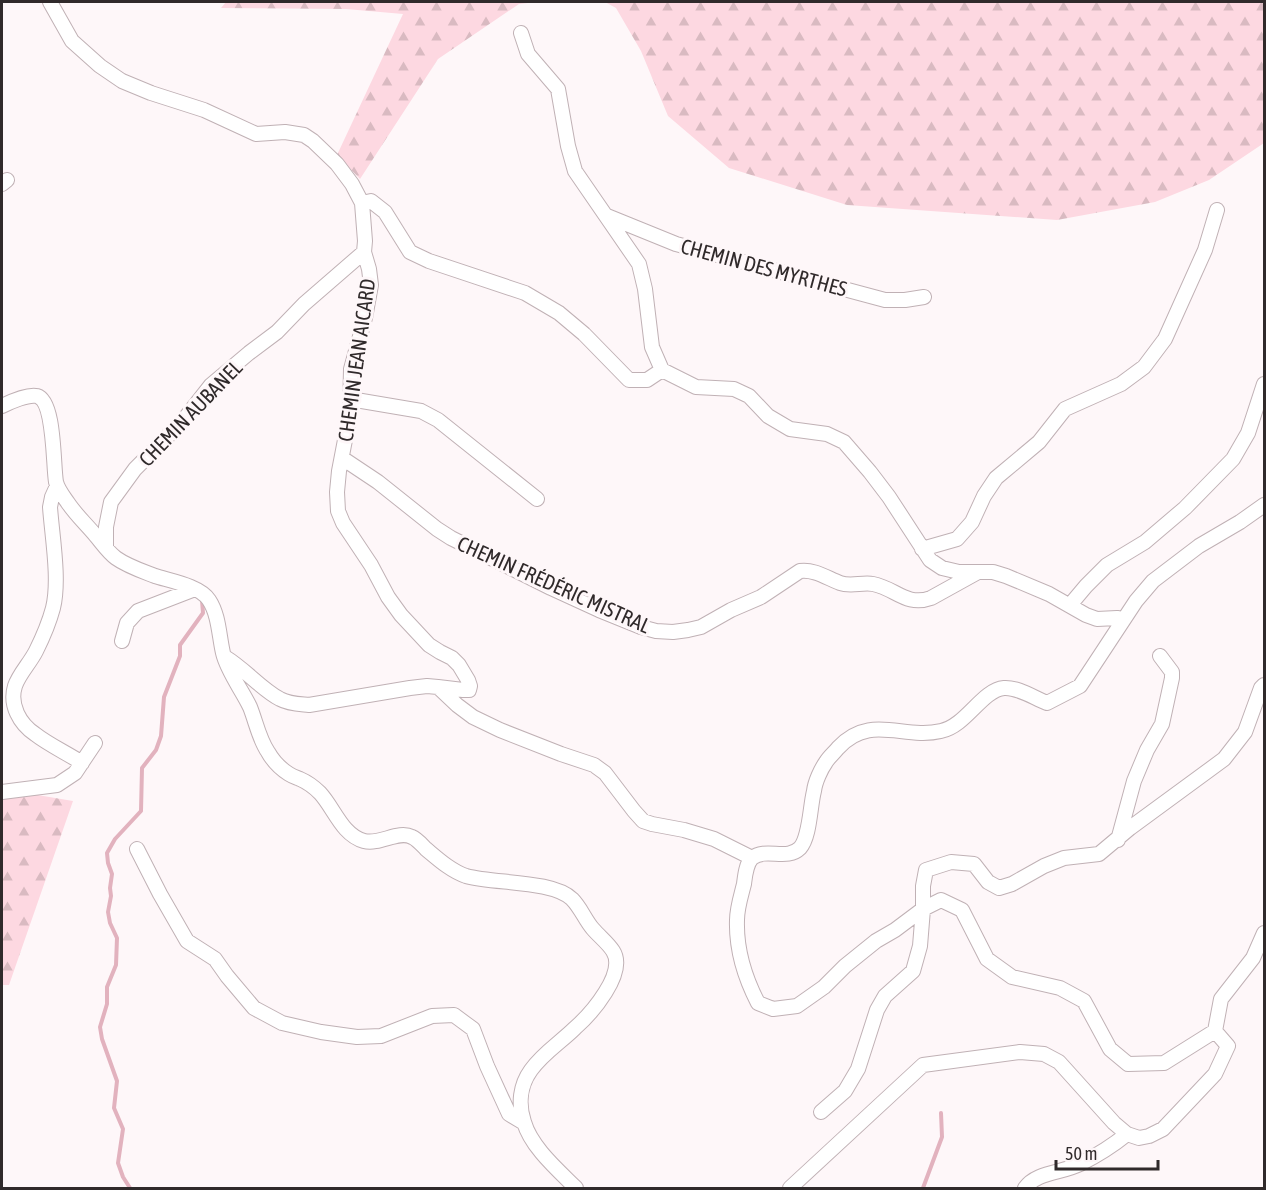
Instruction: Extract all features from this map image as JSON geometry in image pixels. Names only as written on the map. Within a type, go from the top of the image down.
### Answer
[{"type":"street","points":[[50,2],[72,41],[100,66],[122,81],[204,110],[256,134],[285,132],[304,135],[337,164],[352,184],[362,203],[371,201],[386,212],[410,252],[429,261],[525,293],[559,313],[584,334],[629,380],[647,380],[662,370]]},
{"type":"street","points":[[521,33],[528,54],[558,89],[575,171],[639,264],[645,289],[652,347],[662,370],[696,387],[734,390],[749,396],[768,416],[790,429],[826,434],[843,442],[870,472],[930,560],[942,568],[958,572],[993,572],[1071,605],[1086,615],[1098,619],[1124,619]]},
{"type":"street","name":"CHEMIN JEAN AICARD","points":[[362,203],[364,252],[369,269],[370,285],[365,318],[351,369],[350,414],[339,471],[338,511],[343,523],[401,615],[429,645],[459,664],[468,680],[470,690],[438,687]]},
{"type":"street","points":[[922,549],[957,539],[972,522],[984,496],[996,478],[1039,442],[1065,410],[1121,384],[1144,367],[1165,339],[1205,250],[1217,210]]},
{"type":"street","name":"CHEMIN DES MYRTHES","points":[[607,216],[676,244],[885,300],[924,297]]},
{"type":"street","name":"CHEMIN AUBANEL","points":[[106,547],[106,527],[111,502],[135,468],[182,422],[211,385],[277,332],[304,304],[364,252]]},
{"type":"street","points":[[1071,605],[1107,565],[1145,542],[1185,508],[1233,459],[1248,433],[1264,384]]},
{"type":"street","points":[[2,406],[30,396],[37,396],[44,401],[51,427],[57,486],[69,505],[114,557],[151,575],[205,594],[212,604],[224,656],[250,707],[265,748],[272,759],[290,775],[318,790],[339,821],[353,836],[375,842],[401,835],[412,836],[435,857],[464,876],[562,892],[572,899],[592,928],[608,943],[617,956],[617,967],[612,982],[593,1010],[530,1070],[521,1088],[520,1106],[524,1123],[533,1141],[576,1188]]},
{"type":"street","points":[[350,399],[421,411],[438,420],[537,499]]},
{"type":"street","name":"CHEMIN FRÉDÉRIC MISTRAL","points":[[342,458],[378,482],[451,538],[599,610],[656,631],[673,632],[701,627],[761,597],[800,571],[807,570],[842,584],[872,584],[913,601],[931,598],[978,572]]},
{"type":"street","points":[[57,486],[50,507],[56,591],[54,606],[36,651],[15,687],[14,699],[18,717],[23,724],[34,734],[82,762]]},
{"type":"street","points":[[1264,505],[1199,546],[1154,581],[1136,601],[1080,686],[1047,703],[1013,689],[1002,688],[991,693],[957,724],[943,731],[922,733],[880,729],[859,732],[843,743],[825,762],[814,788],[806,837],[800,848],[790,854],[764,854],[752,858],[747,867],[737,918],[738,949],[746,980],[758,1003],[773,1009],[798,1006],[824,987],[876,941],[923,909],[941,900],[962,910],[987,959],[995,965],[1012,977],[1060,988],[1084,1001],[1110,1049],[1128,1064],[1164,1064],[1215,1031],[1221,999],[1253,958],[1264,933]]},
{"type":"street","points":[[122,641],[127,623],[138,611],[195,589]]},
{"type":"street","points":[[224,656],[279,699],[292,704],[309,705],[410,688],[438,687],[456,705],[473,717],[561,754],[594,765],[604,773],[644,820],[714,839],[752,858]]},
{"type":"street","points":[[1118,840],[1134,781],[1147,750],[1162,724],[1172,672],[1160,656]]},
{"type":"street","points":[[820,1112],[844,1091],[858,1069],[877,1010],[885,996],[914,971],[920,946],[926,870],[951,862],[974,864],[988,882],[999,888],[1012,884],[1064,858],[1099,854],[1130,828],[1224,759],[1245,732],[1264,685]]},
{"type":"street","points":[[2,792],[57,785],[75,773],[95,743]]},
{"type":"street","points":[[137,849],[187,940],[215,959],[254,1008],[282,1023],[357,1037],[381,1036],[432,1016],[454,1015],[473,1029],[509,1114],[524,1123]]},
{"type":"street","points":[[790,1188],[923,1065],[1020,1052],[1044,1054],[1059,1062],[1114,1123],[1127,1134],[1139,1138],[1149,1136],[1163,1129],[1215,1074],[1228,1046],[1215,1031]]},
{"type":"street","points":[[1025,1188],[1029,1182],[1042,1176],[1077,1166],[1108,1150],[1127,1134]]},
{"type":"green space","points":[[226,2],[537,2],[519,4],[438,59],[360,179],[337,155],[403,14],[346,9],[221,8]]},
{"type":"green space","points":[[605,2],[1264,2],[1264,143],[1209,180],[1155,202],[1057,220],[847,205],[729,168],[668,116],[641,51],[616,8]]},
{"type":"green space","points":[[2,789],[73,801],[9,985],[2,985]]},
{"type":"waterway","points":[[130,1188],[118,1163],[123,1129],[114,1108],[117,1081],[100,1027],[107,1004],[107,987],[116,965],[117,938],[108,912],[112,874],[107,853],[115,839],[141,811],[142,768],[156,750],[161,736],[164,697],[180,656],[180,645],[203,613],[202,600]]},
{"type":"waterway","points":[[923,1188],[942,1137],[941,1113]]}]
